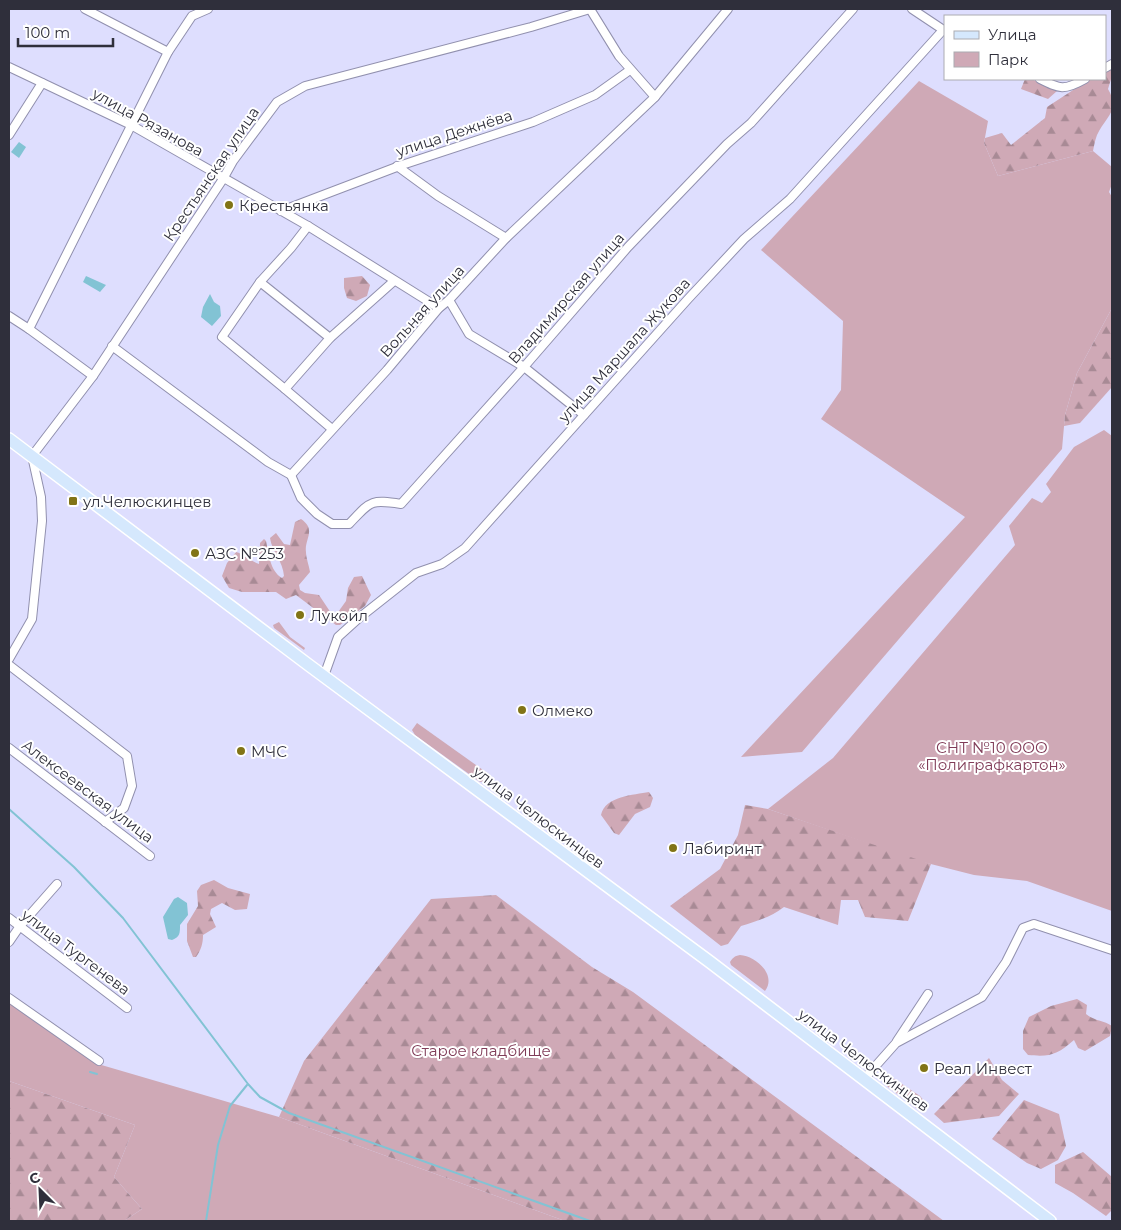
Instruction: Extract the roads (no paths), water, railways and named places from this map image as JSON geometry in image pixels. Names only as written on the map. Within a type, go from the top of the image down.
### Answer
[{"type":"main road","name":"улица Челюскинцев","points":[[9,440],[710,962],[1050,1221]]},
{"type":"street","points":[[85,9],[168,52]]},
{"type":"street","points":[[29,329],[168,52],[192,16],[208,9]]},
{"type":"street","points":[[590,9],[607,39],[630,70],[655,97]]},
{"type":"street","name":"Крестьянская улица","points":[[32,456],[93,376],[233,161],[277,102],[305,86],[531,28],[579,10],[590,9]]},
{"type":"street","name":"Вольная улица","points":[[449,300],[506,238],[655,97],[728,9]]},
{"type":"street","name":"Владимирская улица","points":[[291,475],[301,498],[317,514],[332,524],[349,524],[365,507],[378,500],[401,504],[524,367],[628,246],[727,144],[750,123],[853,9]]},
{"type":"street","points":[[912,9],[944,31]]},
{"type":"street","name":"улица Маршала Жукова","points":[[324,676],[338,637],[416,573],[442,564],[465,548],[744,239],[790,199],[944,31]]},
{"type":"street","name":"улица Рязанова","points":[[9,67],[131,125],[308,226],[439,308]]},
{"type":"street","name":"улица Дежнёва","points":[[281,211],[397,166],[533,122],[595,94],[630,70]]},
{"type":"street","points":[[1042,80],[1058,88],[1072,86],[1083,80]]},
{"type":"street","points":[[9,135],[42,83]]},
{"type":"street","points":[[397,166],[438,196],[506,238]]},
{"type":"street","points":[[308,226],[260,282],[222,337],[332,429]]},
{"type":"street","points":[[284,389],[330,338],[394,280]]},
{"type":"street","points":[[260,282],[330,338]]},
{"type":"street","points":[[439,308],[449,300],[469,334],[524,367],[584,415]]},
{"type":"street","name":"Вольная улица","points":[[291,475],[387,370],[439,308]]},
{"type":"street","points":[[10,321],[29,329],[93,376]]},
{"type":"street","points":[[112,346],[268,462],[291,475]]},
{"type":"street","points":[[9,659],[32,619],[42,521],[41,497],[32,456]]},
{"type":"street","points":[[9,665],[127,756],[132,786],[124,808],[105,822]]},
{"type":"street","name":"Алексеевская улица","points":[[9,748],[150,856]]},
{"type":"street","points":[[9,942],[20,926],[56,884]]},
{"type":"street","name":"улица Тургенева","points":[[9,918],[127,1008]]},
{"type":"street","points":[[896,1042],[982,998],[1006,962],[1023,928],[1034,924],[1112,950]]},
{"type":"street","points":[[864,1079],[896,1042],[928,994]]},
{"type":"street","points":[[9,998],[99,1061]]},
{"type":"waterway","points":[[9,809],[74,867],[123,918],[248,1084],[260,1097],[289,1113],[590,1221]]},
{"type":"waterway","points":[[90,1072],[97,1074]]},
{"type":"waterway","points":[[206,1221],[218,1145],[230,1106],[247,1085]]},
{"type":"place","name":"Крестьянка","points":[[229,205]]},
{"type":"place","name":"ул.Челюскинцев","points":[[73,501]]},
{"type":"place","name":"АЗС №253","points":[[195,553]]},
{"type":"place","name":"Лукойл","points":[[300,615]]},
{"type":"place","name":"Олмеко","points":[[522,710]]},
{"type":"place","name":"МЧС","points":[[241,751]]},
{"type":"place","name":"Лабиринт","points":[[673,848]]},
{"type":"place","name":"Реал Инвест","points":[[924,1068]]},
{"type":"park label","name":"СНТ №10 ООО «Полиграфкартон»","points":[[992,756]]},
{"type":"park label","name":"Старое кладбище","points":[[481,1050]]}]
